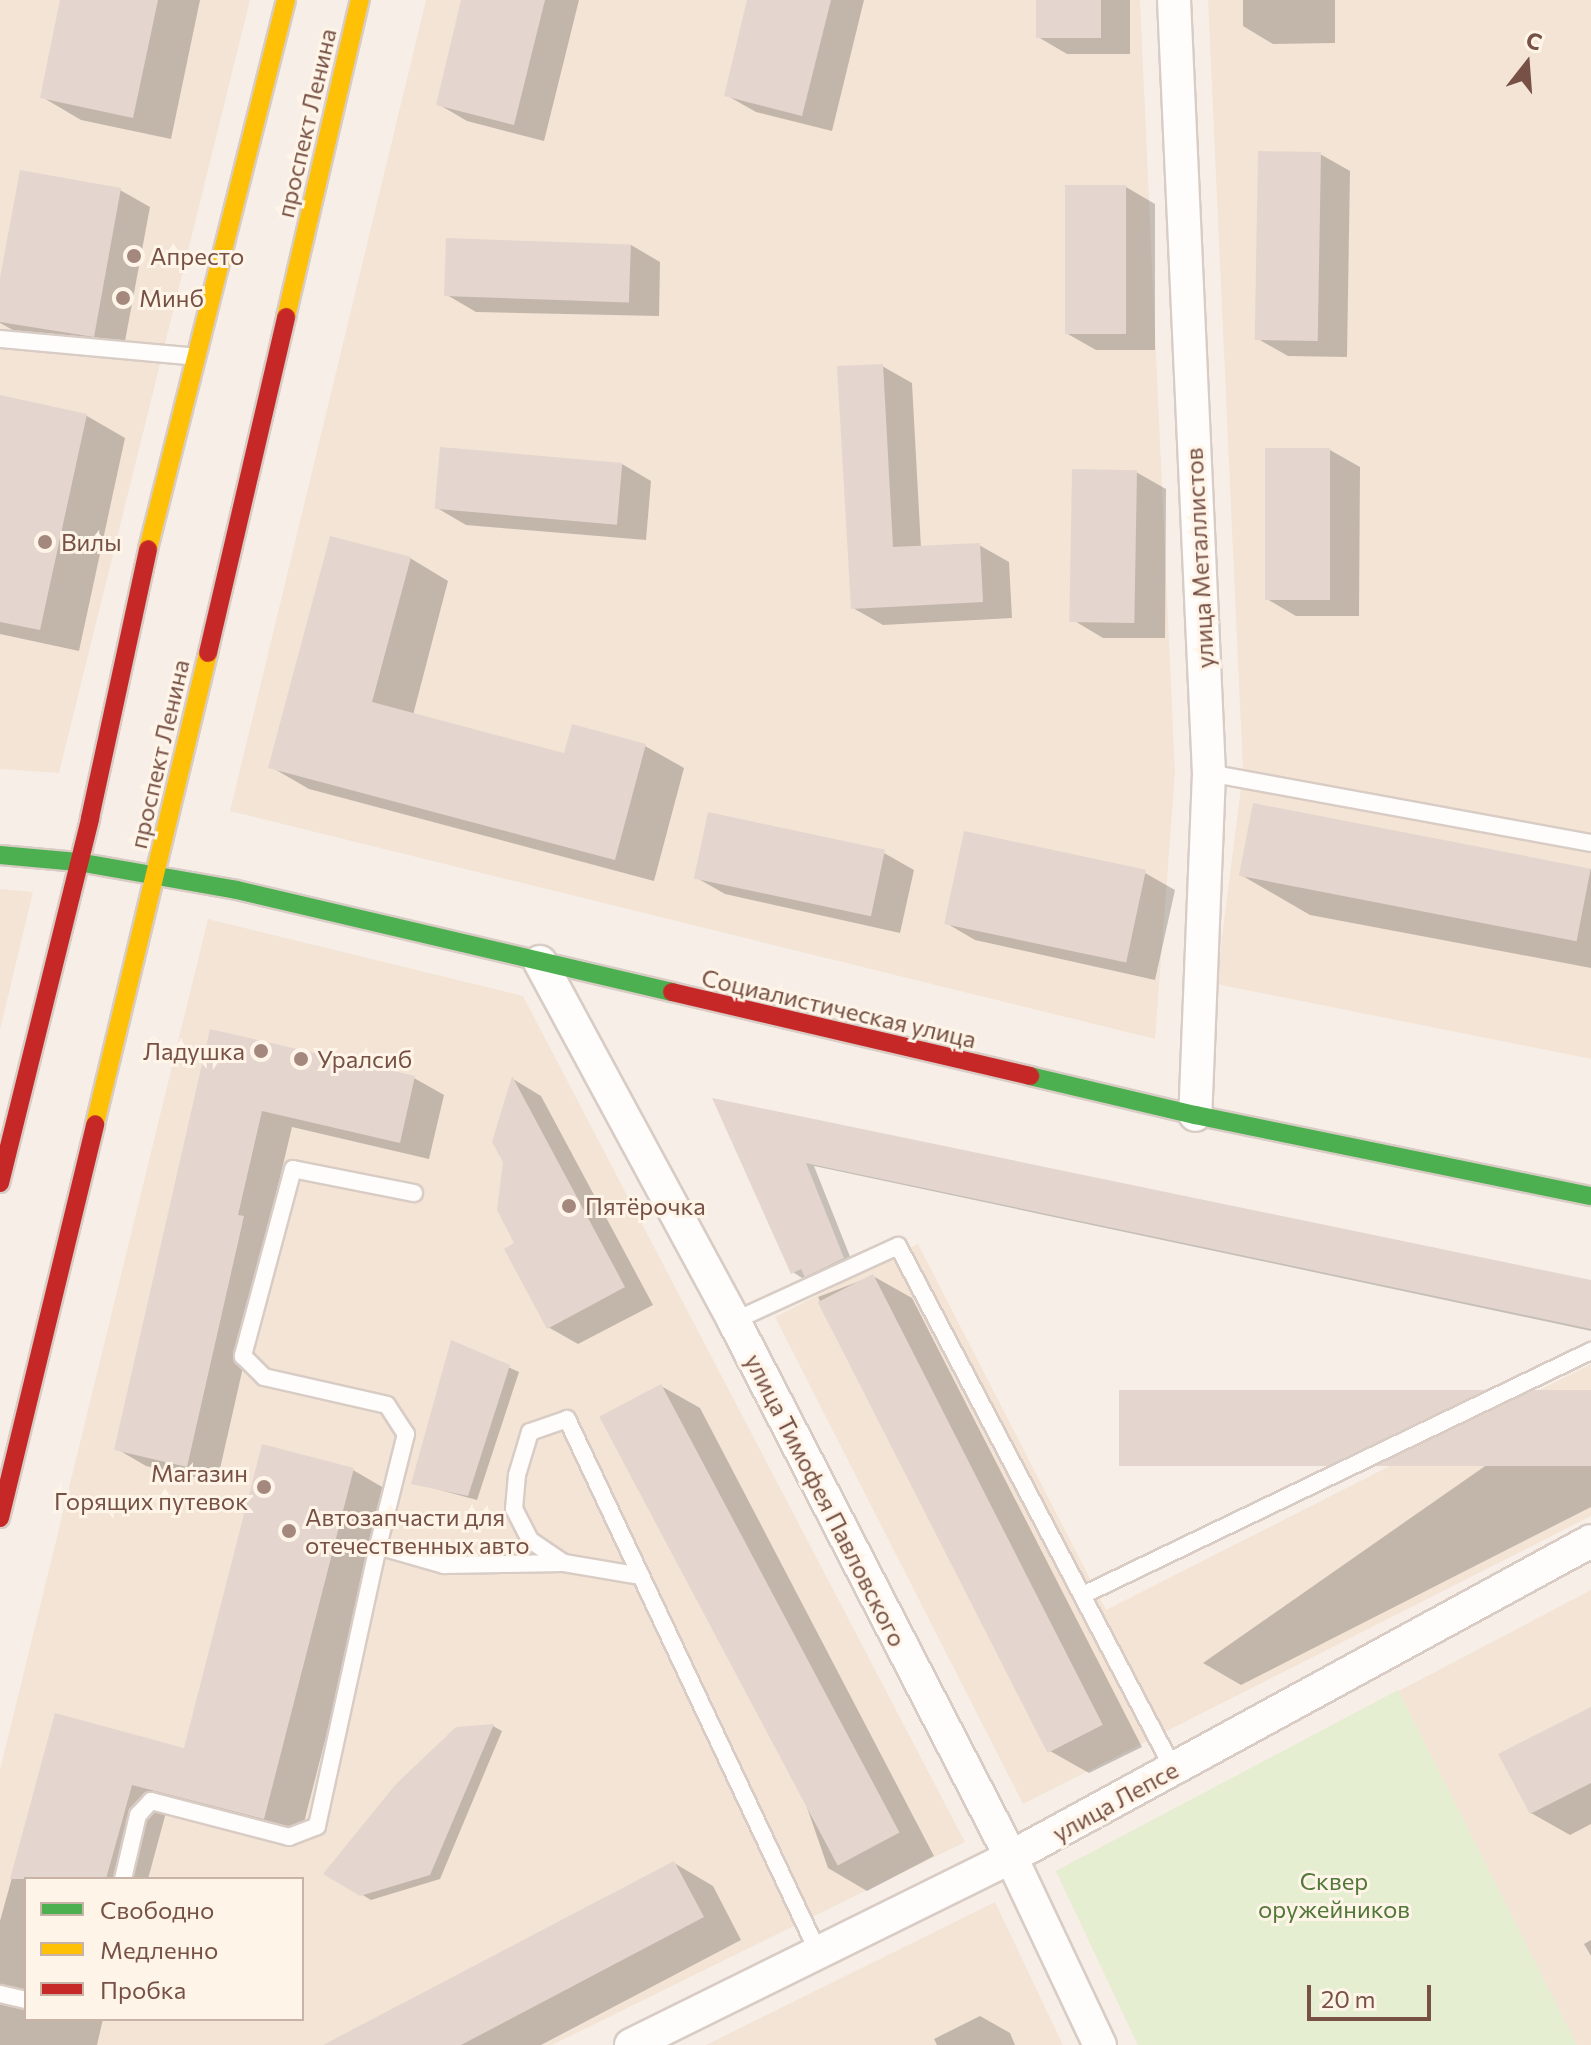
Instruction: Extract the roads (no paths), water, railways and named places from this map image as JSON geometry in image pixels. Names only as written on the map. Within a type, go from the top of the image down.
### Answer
[{"type":"main road","name":"проспект Ленина","points":[[0,1183],[78,862],[141,578],[286,0]]},
{"type":"main road","name":"проспект Ленина","points":[[0,1518],[156,874],[360,0]]},
{"type":"main road","name":"Социалистическая улица","points":[[0,855],[78,862],[156,874],[1195,1115],[1591,1196]]},
{"type":"street","name":"улица Металлистов","points":[[1174,0],[1209,773],[1195,1115]]},
{"type":"street","name":"улица Тимофея Павловского","points":[[540,962],[734,1321],[1011,1857],[1100,2045]]},
{"type":"street","name":"улица Лепсе","points":[[631,2045],[1011,1857],[1591,1541]]},
{"type":"lane","points":[[0,339],[198,357]]},
{"type":"lane","points":[[1209,773],[1591,843]]},
{"type":"lane","points":[[123,1877],[138,1815],[151,1801],[289,1837],[317,1826],[378,1546],[406,1434],[387,1405],[264,1377],[243,1356],[293,1169],[414,1193]]},
{"type":"lane","points":[[734,1321],[898,1246],[1173,1768]]},
{"type":"lane","points":[[1083,1595],[1591,1351]]},
{"type":"lane","points":[[564,1563],[530,1540],[514,1509],[517,1475],[530,1432],[567,1419],[818,1952]]},
{"type":"lane","points":[[378,1546],[444,1565],[564,1563],[641,1576]]},
{"type":"lane","points":[[0,1994],[24,2000]]},
{"type":"place","name":"Апресто","points":[[134,256]]},
{"type":"place","name":"Минб","points":[[123,298]]},
{"type":"place","name":"Вилы","points":[[45,542]]},
{"type":"place","name":"Ладушка","points":[[261,1051]]},
{"type":"place","name":"Уралсиб","points":[[301,1059]]},
{"type":"place","name":"Пятёрочка","points":[[569,1206]]},
{"type":"place","name":"Магазин Горящих путевок","points":[[264,1487]]},
{"type":"place","name":"Автозапчасти для отечественных авто","points":[[289,1531]]},
{"type":"park label","name":"Сквер оружейников","points":[[1334,1895]]}]
